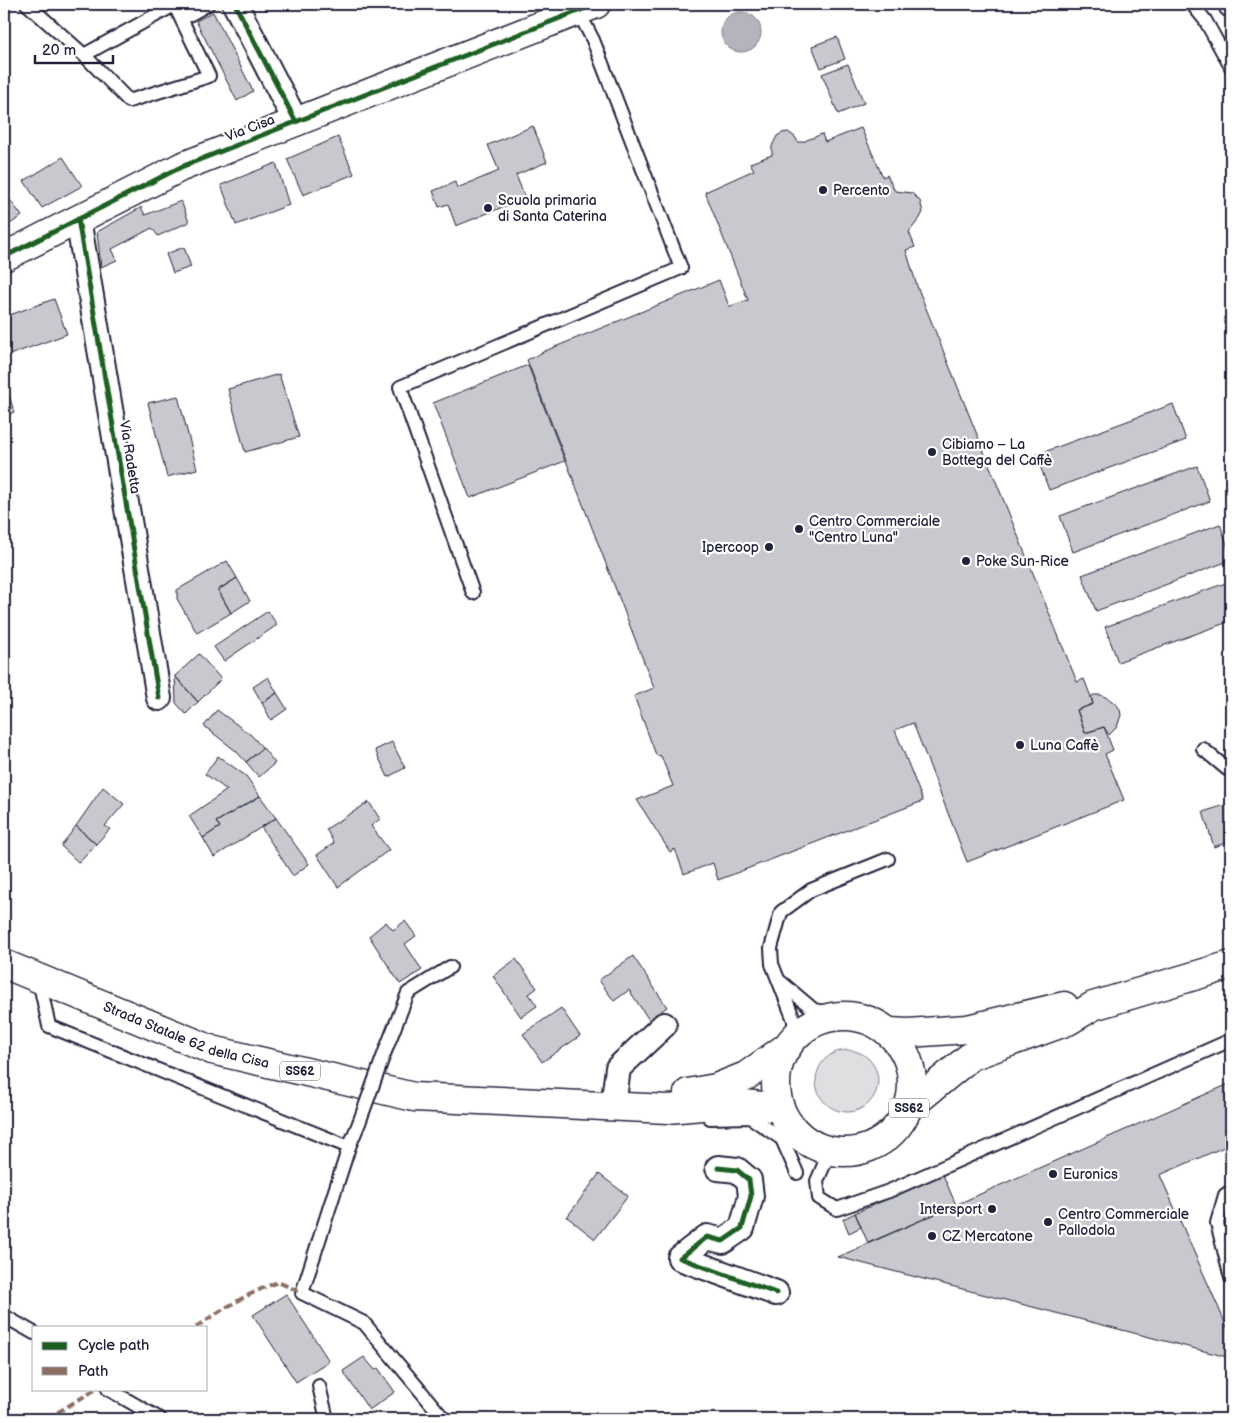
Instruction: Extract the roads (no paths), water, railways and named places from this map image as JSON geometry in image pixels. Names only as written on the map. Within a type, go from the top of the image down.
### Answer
[{"type":"main road","name":"Via Cisa","points":[[4,256],[181,167],[587,7]]},
{"type":"main road","name":"Strada Statale 62 della Cisa","points":[[4,964],[212,1050],[414,1097],[668,1109],[735,1103],[780,1108]]},
{"type":"main road","name":"Strada Statale 62 della Cisa","points":[[909,1107],[971,1056],[1068,1021],[1093,1006],[1231,965]]},
{"type":"main road","name":"Strada Statale 62 della Cisa","points":[[889,1032],[908,1033],[967,1029],[1063,1006],[1093,1006]]},
{"type":"main road","name":"Strada Statale 62 della Cisa","points":[[613,1107],[716,1088],[746,1076],[791,1042],[804,1029],[830,1017],[845,1016],[861,1018],[875,1023],[889,1032],[900,1044],[908,1058],[912,1074],[913,1091],[909,1107],[900,1125],[886,1139],[869,1148],[849,1153],[830,1152],[801,1138],[784,1120],[777,1094],[776,1077],[780,1061],[791,1042]]},
{"type":"street","points":[[235,4],[296,122]]},
{"type":"street","name":"Via Radetta","points":[[78,219],[159,698]]},
{"type":"street","points":[[613,1107],[618,1068],[664,1025]]},
{"type":"street","points":[[718,1168],[737,1170],[749,1180],[751,1196],[742,1228],[723,1241],[707,1237],[680,1258],[776,1293]]},
{"type":"lane","points":[[31,5],[129,101],[209,76],[175,4],[84,55]]},
{"type":"lane","points":[[182,19],[208,4]]},
{"type":"lane","points":[[1192,4],[1205,20],[1231,67]]},
{"type":"lane","points":[[473,592],[400,387],[681,268],[593,40],[587,7]]},
{"type":"lane","points":[[1202,749],[1227,769],[1231,769]]},
{"type":"lane","points":[[791,1042],[794,1020],[772,964],[771,948],[780,912],[811,890],[888,859]]},
{"type":"lane","points":[[444,1419],[364,1323],[302,1293],[349,1147],[408,993],[450,967]]},
{"type":"lane","points":[[39,979],[49,1026],[349,1147]]},
{"type":"lane","points":[[779,981],[814,1010],[845,1016]]},
{"type":"lane","points":[[830,1152],[817,1181],[819,1198],[837,1208],[890,1191],[1231,1040]]},
{"type":"lane","points":[[668,1109],[683,1119],[750,1117],[782,1139],[797,1173]]},
{"type":"lane","points":[[1231,1191],[1225,1195],[1217,1223],[1231,1278]]},
{"type":"lane","points":[[4,1316],[32,1332]]},
{"type":"lane","points":[[319,1386],[328,1419]]},
{"type":"lane","points":[[110,1390],[160,1419]]},
{"type":"place","name":"Percento","points":[[823,190]]},
{"type":"place","name":"Scuola primaria di Santa Caterina","points":[[488,208]]},
{"type":"place","name":"Cibiamo – La Bottega del Caffè","points":[[932,452]]},
{"type":"place","name":"Centro Commerciale \"Centro Luna\"","points":[[799,529]]},
{"type":"place","name":"Ipercoop","points":[[769,547]]},
{"type":"place","name":"Poke Sun-Rice","points":[[966,561]]},
{"type":"place","name":"Luna Caffè","points":[[1020,745]]},
{"type":"place","name":"Euronics","points":[[1053,1174]]},
{"type":"place","name":"Intersport","points":[[992,1209]]},
{"type":"place","name":"Centro Commerciale Pallodola","points":[[1048,1222]]},
{"type":"place","name":"CZ Mercatone","points":[[932,1236]]}]
